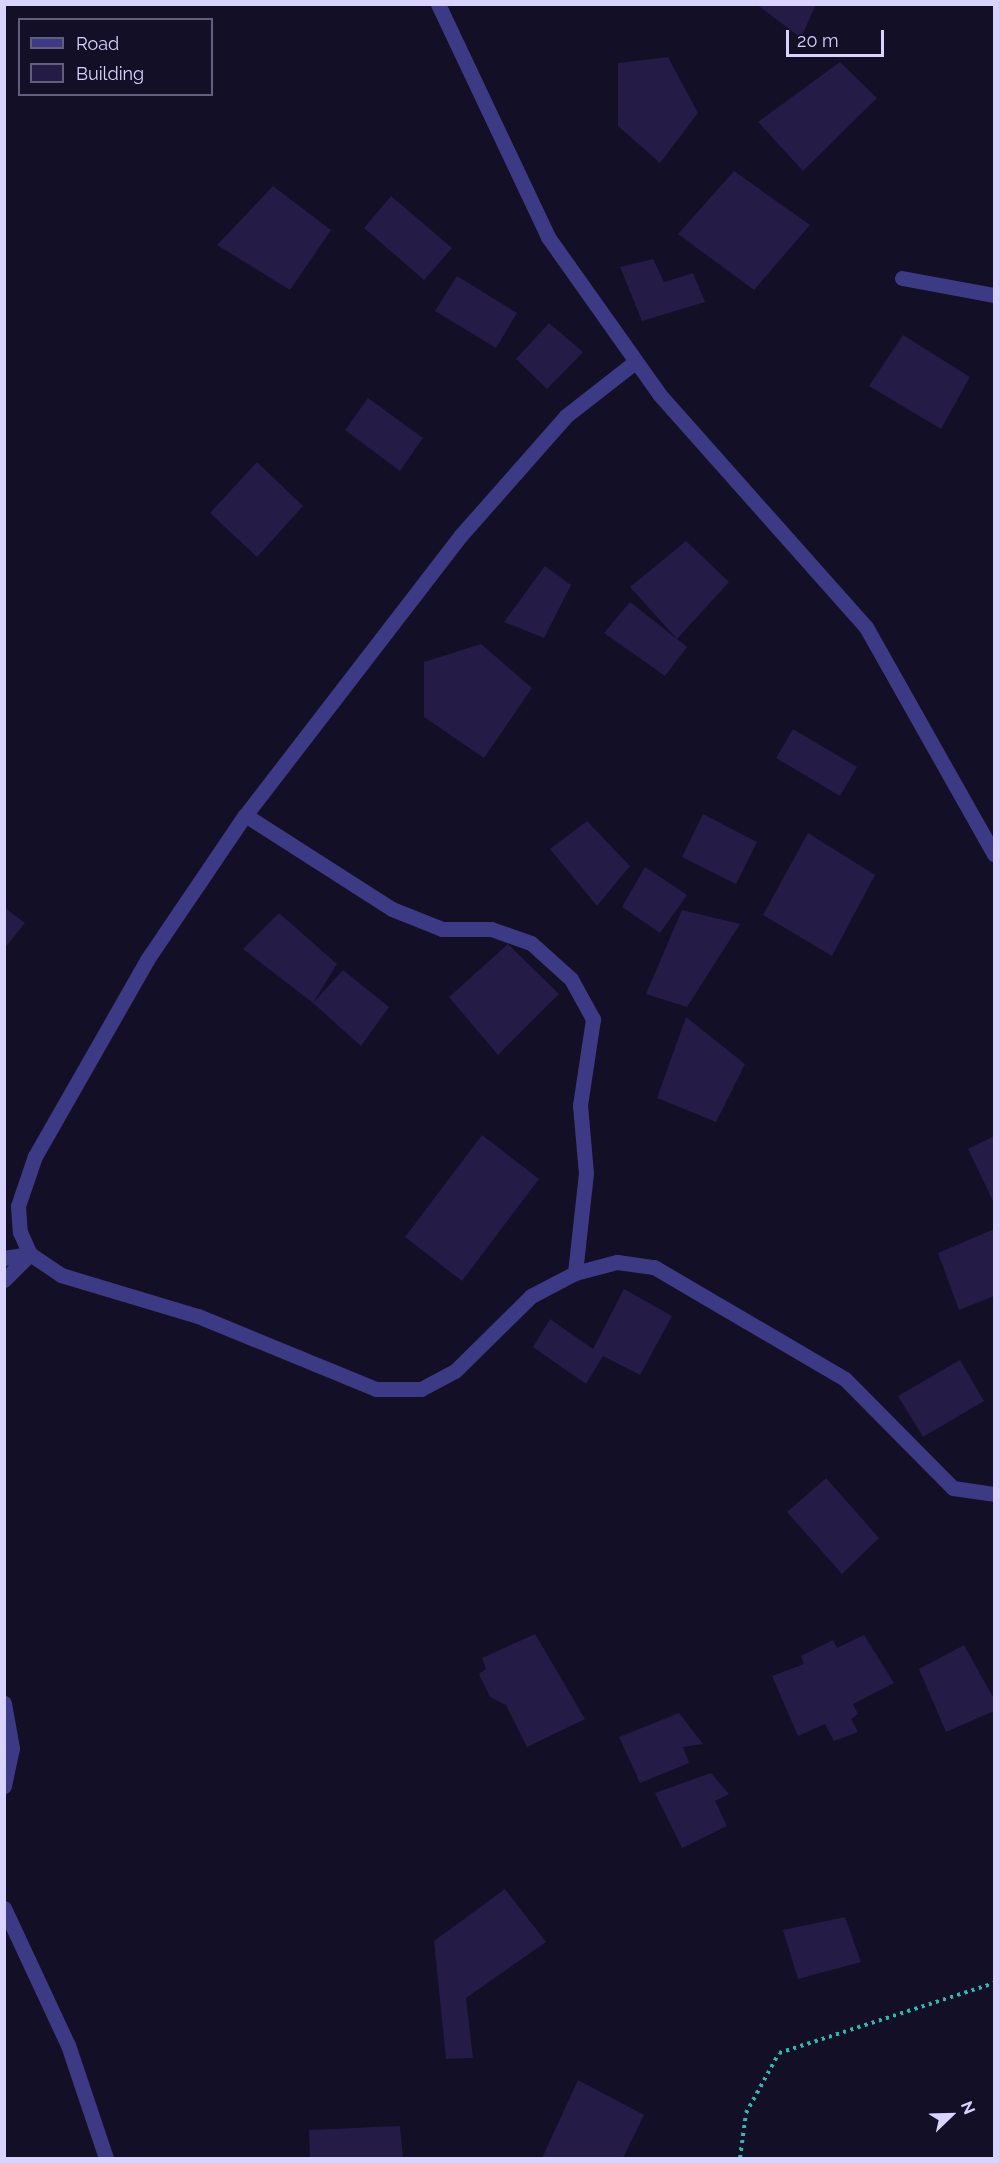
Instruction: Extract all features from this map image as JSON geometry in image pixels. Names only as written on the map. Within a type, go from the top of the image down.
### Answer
[{"type":"street","points":[[438,4],[548,237],[635,362],[730,480],[866,627],[994,854]]},
{"type":"street","points":[[902,278],[994,295]]},
{"type":"street","points":[[30,1254],[18,1206],[35,1156],[147,960],[245,815],[461,535],[566,416],[635,362]]},
{"type":"street","points":[[245,815],[392,909],[442,929],[491,929],[531,943],[571,979],[593,1019],[580,1105],[586,1173],[575,1273]]},
{"type":"street","points":[[4,1280],[30,1254]]},
{"type":"street","points":[[4,1258],[30,1254],[62,1275],[198,1316],[376,1389],[421,1389],[455,1371],[531,1296],[575,1273],[617,1262],[654,1267],[845,1379],[953,1488],[994,1494]]},
{"type":"street","points":[[4,1703],[12,1748],[4,1786]]},
{"type":"street","points":[[4,1908],[68,2045],[106,2158]]},
{"type":"path","points":[[740,2158],[746,2113],[779,2053],[994,1983]]},
{"type":"building","points":[[756,4],[816,4],[801,38]]},
{"type":"building","points":[[668,57],[698,113],[660,163],[618,126],[618,63]]},
{"type":"building","points":[[840,62],[877,98],[803,171],[758,122]]},
{"type":"building","points":[[734,171],[810,225],[754,290],[678,234]]},
{"type":"building","points":[[273,186],[331,230],[290,290],[217,245]]},
{"type":"building","points":[[391,196],[452,248],[424,280],[364,228]]},
{"type":"building","points":[[653,259],[664,282],[693,273],[705,302],[642,321],[620,267]]},
{"type":"building","points":[[457,276],[517,313],[496,348],[435,311]]},
{"type":"building","points":[[549,323],[583,352],[547,389],[516,359]]},
{"type":"building","points":[[903,335],[970,377],[941,429],[869,386]]},
{"type":"building","points":[[368,398],[423,438],[400,471],[345,430]]},
{"type":"building","points":[[257,462],[303,506],[257,557],[210,513]]},
{"type":"building","points":[[686,541],[729,582],[677,639],[630,587]]},
{"type":"building","points":[[545,566],[571,585],[544,638],[504,622]]},
{"type":"building","points":[[630,602],[687,647],[665,676],[604,633]]},
{"type":"building","points":[[481,644],[532,688],[484,758],[424,717],[424,662]]},
{"type":"building","points":[[793,729],[857,767],[840,796],[776,758]]},
{"type":"building","points":[[703,814],[757,842],[736,884],[682,857]]},
{"type":"building","points":[[587,821],[630,866],[597,906],[550,849]]},
{"type":"building","points":[[808,833],[875,875],[832,956],[763,915]]},
{"type":"building","points":[[645,867],[687,895],[660,933],[622,907]]},
{"type":"building","points":[[4,907],[25,923],[4,949]]},
{"type":"building","points":[[682,910],[740,924],[687,1007],[646,994]]},
{"type":"building","points":[[279,913],[337,964],[313,1003],[243,949]]},
{"type":"building","points":[[508,944],[559,994],[498,1055],[449,997]]},
{"type":"building","points":[[343,970],[389,1007],[361,1046],[313,1003]]},
{"type":"building","points":[[686,1017],[745,1064],[716,1122],[657,1098]]},
{"type":"building","points":[[482,1135],[539,1179],[462,1281],[405,1237]]},
{"type":"building","points":[[994,1136],[994,1203],[968,1149]]},
{"type":"building","points":[[994,1229],[994,1296],[959,1310],[938,1253]]},
{"type":"building","points":[[624,1289],[672,1316],[640,1375],[603,1356],[586,1384],[533,1347],[550,1319],[593,1349]]},
{"type":"building","points":[[960,1360],[984,1401],[923,1437],[898,1396]]},
{"type":"building","points":[[826,1478],[879,1538],[842,1574],[787,1512]]},
{"type":"building","points":[[535,1634],[585,1719],[527,1747],[506,1705],[490,1697],[479,1674],[486,1669],[482,1658]]},
{"type":"building","points":[[864,1635],[894,1683],[853,1704],[858,1714],[851,1719],[858,1732],[834,1741],[825,1724],[798,1736],[772,1676],[804,1664],[801,1656],[833,1640],[837,1648]]},
{"type":"building","points":[[964,1645],[994,1699],[994,1711],[946,1732],[919,1669]]},
{"type":"building","points":[[679,1713],[703,1744],[683,1747],[689,1763],[640,1783],[619,1737]]},
{"type":"building","points":[[711,1773],[729,1794],[715,1801],[727,1826],[682,1848],[655,1793]]},
{"type":"building","points":[[505,1889],[546,1942],[466,1998],[473,2058],[446,2059],[434,1941]]},
{"type":"building","points":[[845,1917],[861,1962],[798,1979],[783,1930]]},
{"type":"building","points":[[578,2080],[644,2115],[623,2158],[542,2158]]},
{"type":"building","points":[[400,2126],[403,2158],[310,2158],[309,2130]]}]
